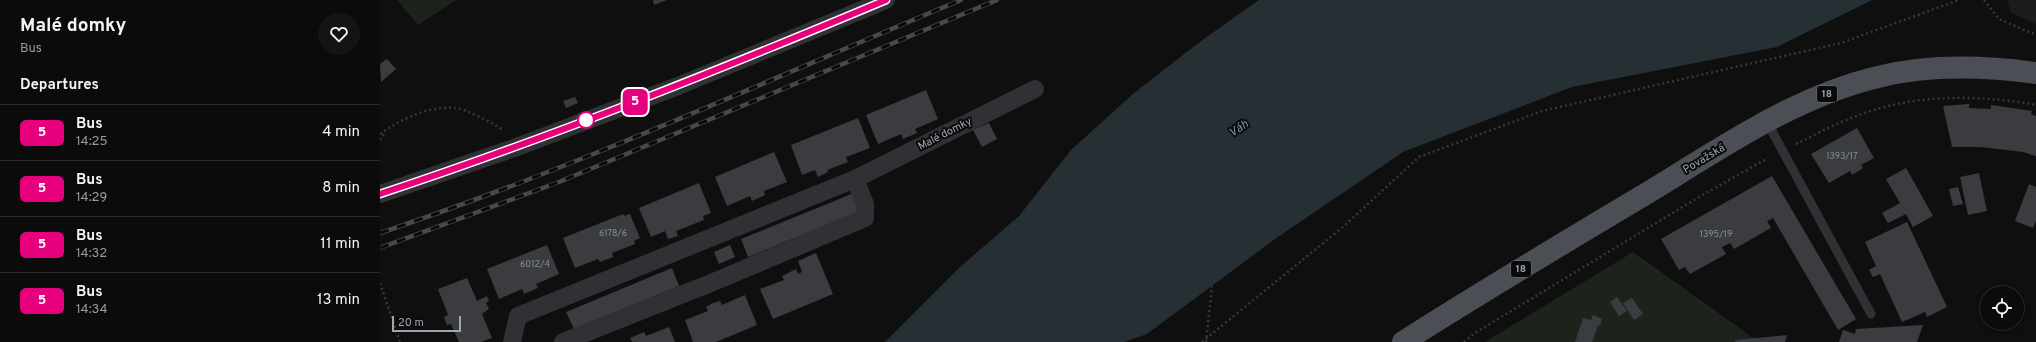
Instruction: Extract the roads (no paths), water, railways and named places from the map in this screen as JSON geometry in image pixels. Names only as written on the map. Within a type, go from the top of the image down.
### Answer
[{"type":"main road","name":"Považská","points":[[1403,342],[1467,301],[1767,122],[1821,96],[1880,76],[1952,68],[2008,69],[2036,73]]},
{"type":"street","points":[[380,194],[514,148],[678,86],[886,0]]},
{"type":"street","name":"Malé domky","points":[[512,342],[518,316],[855,179],[1035,89]]},
{"type":"street","points":[[563,342],[712,283],[865,218],[865,204],[855,179]]},
{"type":"lane","points":[[1767,122],[1871,314]]},
{"type":"water","name":"Váh","points":[[1259,0],[1872,0],[1777,47],[1572,87],[1403,152],[1275,239],[1147,334],[1124,342],[885,342],[959,268],[1019,216],[1071,150],[1134,93],[1201,41]]},
{"type":"railway","points":[[380,233],[527,180],[600,151],[961,0]]},
{"type":"railway","points":[[380,248],[559,182],[997,0]]}]
